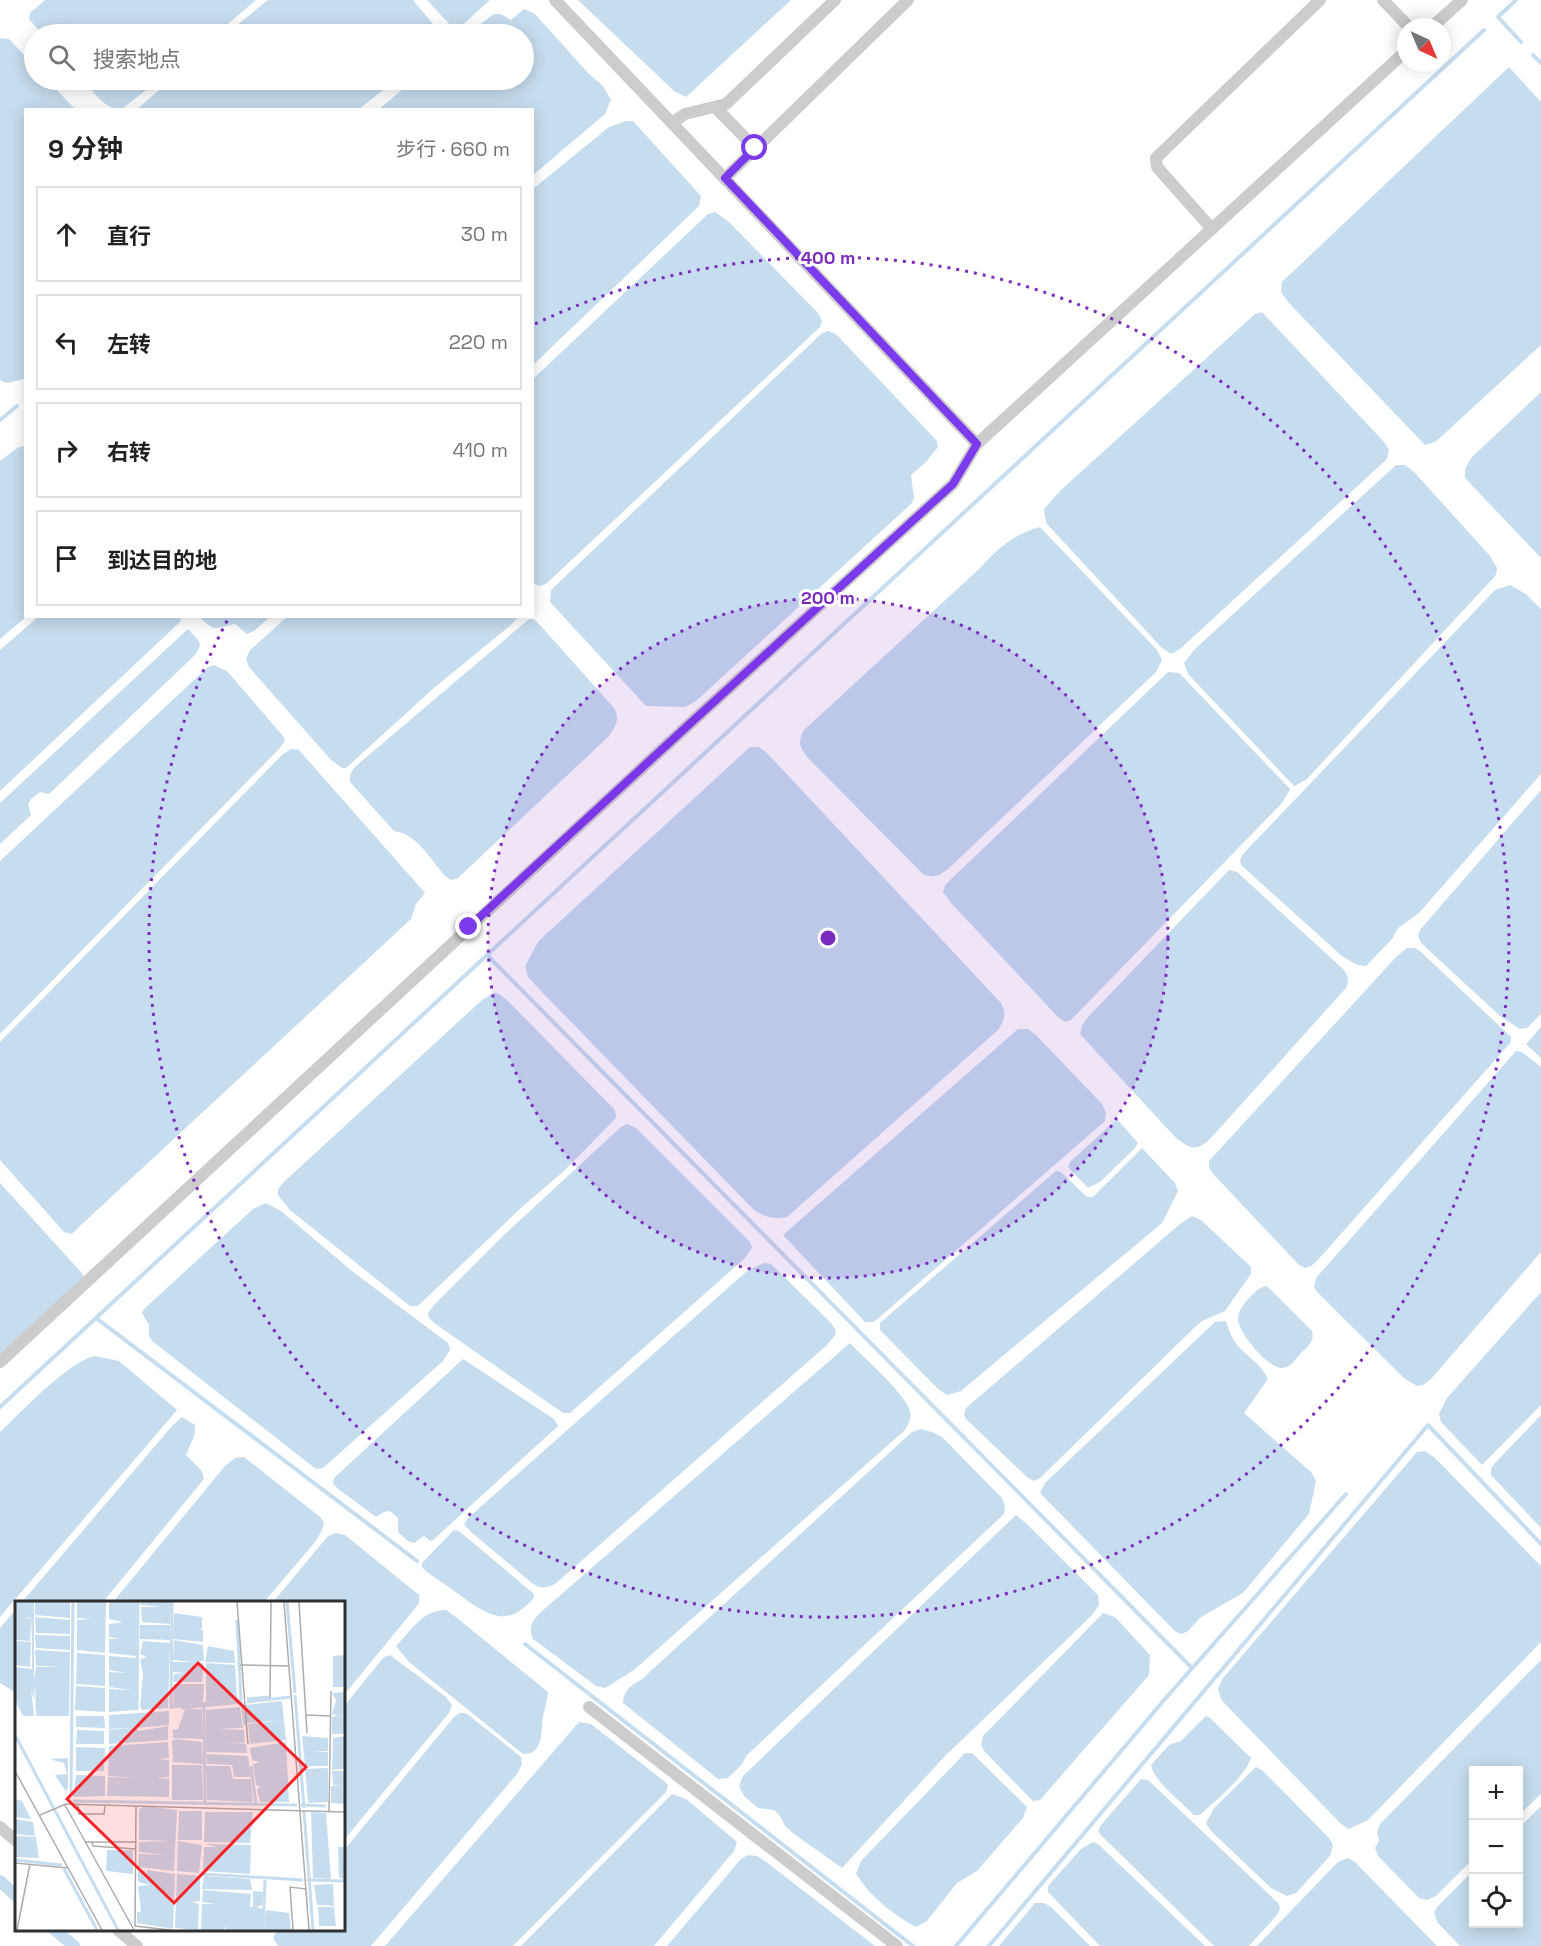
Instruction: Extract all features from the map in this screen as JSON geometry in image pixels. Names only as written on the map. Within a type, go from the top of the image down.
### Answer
[{"type":"street","points":[[555,0],[977,444]]},
{"type":"street","points":[[672,123],[685,114],[726,105],[836,0]]},
{"type":"street","points":[[725,178],[908,0]]},
{"type":"street","points":[[1212,229],[1157,167],[1156,158],[1320,0]]},
{"type":"street","points":[[1383,0],[1400,18]]},
{"type":"street","points":[[1442,18],[1462,0]]},
{"type":"street","points":[[0,1362],[683,730],[953,484],[977,444],[1397,59]]},
{"type":"street","points":[[715,107],[755,148]]},
{"type":"street","points":[[589,1707],[897,1946]]},
{"type":"street","points":[[0,1827],[15,1840]]},
{"type":"street","points":[[120,1931],[136,1946]]},
{"type":"water","points":[[45,0],[256,0],[228,24],[33,24],[29,19],[30,13]]},
{"type":"water","points":[[268,0],[413,0],[433,24],[238,24]]},
{"type":"water","points":[[427,0],[490,0],[463,24],[449,24]]},
{"type":"water","points":[[578,0],[791,0],[686,97],[674,91]]},
{"type":"water","points":[[524,9],[535,14],[588,73],[603,86],[611,100],[605,114],[534,174],[534,108],[380,108],[402,90],[534,90],[534,24],[480,24],[494,14],[501,14],[511,20]]},
{"type":"water","points":[[0,38],[9,39],[24,55],[24,90],[57,90],[74,108],[24,108],[24,379],[6,383],[0,380]]},
{"type":"water","points":[[1509,67],[1541,102],[1541,345],[1435,442],[1425,445],[1289,303],[1281,292],[1282,282]]},
{"type":"water","points":[[92,90],[146,90],[123,108],[111,107],[100,100]]},
{"type":"water","points":[[159,90],[383,90],[360,108],[138,108]]},
{"type":"water","points":[[633,121],[701,196],[699,206],[534,364],[534,188],[609,127]]},
{"type":"water","points":[[715,212],[729,222],[818,313],[822,321],[820,327],[546,584],[538,586],[534,583],[534,378],[708,214]]},
{"type":"water","points":[[1262,312],[1385,443],[1389,450],[1387,459],[1180,649],[1171,654],[1162,648],[1046,523],[1044,509],[1061,490],[1255,314]]},
{"type":"water","points":[[829,331],[836,334],[937,441],[938,447],[911,475],[914,498],[912,503],[696,701],[685,707],[646,706],[550,602],[551,590],[822,333]]},
{"type":"water","points":[[1541,392],[1541,558],[1465,478],[1465,469],[1472,457]]},
{"type":"water","points":[[24,446],[25,618],[0,639],[0,461],[19,447]]},
{"type":"water","points":[[1396,465],[1405,465],[1415,473],[1490,556],[1497,568],[1496,575],[1306,780],[1294,786],[1188,674],[1184,663],[1195,649]]},
{"type":"water","points":[[1040,527],[1157,650],[1162,660],[1156,672],[947,870],[935,876],[923,874],[808,758],[801,748],[801,738],[804,730],[999,549],[1013,538]]},
{"type":"water","points":[[1510,585],[1526,594],[1541,609],[1541,774],[1419,913],[1398,928],[1392,939],[1366,966],[1357,965],[1342,956],[1241,865],[1240,860],[1243,854],[1495,590]]},
{"type":"water","points":[[37,618],[180,618],[181,621],[0,791],[0,650]]},
{"type":"water","points":[[201,618],[269,618],[247,634],[235,624],[220,628],[210,626]]},
{"type":"water","points":[[286,618],[517,618],[434,688],[346,768],[342,768],[331,760],[249,667],[246,659],[250,650]]},
{"type":"water","points":[[529,619],[534,619],[540,625],[614,708],[617,716],[614,729],[458,878],[451,880],[416,842],[394,831],[350,782],[350,775],[363,760]]},
{"type":"water","points":[[188,629],[199,641],[200,646],[195,655],[49,794],[40,792],[31,799],[28,804],[31,815],[0,844],[0,803]]},
{"type":"water","points":[[214,665],[227,671],[285,740],[280,748],[0,1034],[0,861],[208,667]]},
{"type":"water","points":[[1168,672],[1179,673],[1290,789],[1283,802],[1071,1020],[1065,1022],[951,903],[943,892],[945,885]]},
{"type":"water","points":[[750,747],[759,747],[767,753],[1001,1003],[1004,1014],[998,1030],[787,1217],[778,1218],[766,1216],[754,1210],[540,990],[528,977],[525,966],[538,942],[545,935]]},
{"type":"water","points":[[291,749],[299,750],[425,893],[416,904],[411,919],[72,1234],[64,1232],[0,1160],[0,1042],[283,754]]},
{"type":"water","points":[[1541,790],[1541,1014],[1527,1028],[1520,1029],[1500,1016],[1421,943],[1418,936],[1420,930]]},
{"type":"water","points":[[1229,870],[1237,872],[1342,968],[1347,975],[1348,982],[1346,988],[1210,1139],[1200,1146],[1192,1147],[1175,1137],[1080,1034],[1087,1018]]},
{"type":"water","points":[[1407,948],[1415,948],[1421,952],[1511,1037],[1511,1042],[1316,1262],[1305,1268],[1298,1264],[1215,1176],[1209,1168],[1209,1161],[1397,956]]},
{"type":"water","points":[[493,993],[498,993],[508,1001],[615,1110],[616,1118],[564,1171],[523,1206],[418,1306],[410,1306],[290,1210],[278,1195],[278,1189],[482,1000]]},
{"type":"water","points":[[1541,1027],[1541,1058],[1526,1044]]},
{"type":"water","points":[[1018,1029],[1028,1029],[1036,1035],[1102,1104],[1106,1113],[1105,1121],[874,1322],[865,1322],[783,1235]]},
{"type":"water","points":[[1516,1051],[1522,1052],[1541,1067],[1541,1252],[1431,1379],[1417,1386],[1405,1379],[1317,1292],[1314,1287],[1316,1278]]},
{"type":"water","points":[[1117,1119],[1138,1143],[1100,1182],[1088,1188],[1068,1167],[1070,1162]]},
{"type":"water","points":[[627,1124],[636,1128],[750,1242],[752,1248],[744,1259],[570,1413],[563,1413],[434,1323],[428,1313],[505,1234]]},
{"type":"water","points":[[1142,1148],[1175,1183],[1178,1191],[1162,1223],[961,1391],[947,1395],[938,1389],[880,1330],[880,1323],[1056,1171],[1061,1172],[1087,1197],[1093,1197]]},
{"type":"water","points":[[0,1183],[84,1277],[0,1356]]},
{"type":"water","points":[[266,1203],[281,1211],[352,1271],[448,1343],[450,1350],[443,1361],[323,1468],[316,1469],[152,1341],[149,1336],[149,1325],[142,1313],[253,1209]]},
{"type":"water","points":[[1192,1216],[1201,1220],[1251,1267],[1251,1274],[1225,1311],[1202,1321],[1192,1330],[1040,1478],[1034,1481],[1028,1478],[966,1419],[964,1415],[966,1408]]},
{"type":"water","points":[[764,1263],[771,1264],[830,1322],[836,1334],[827,1345],[555,1584],[539,1587],[533,1584],[470,1531],[464,1524],[468,1518],[747,1271]]},
{"type":"water","points":[[1267,1286],[1312,1331],[1310,1344],[1285,1368],[1276,1367],[1262,1357],[1248,1341],[1239,1325],[1238,1316],[1247,1300],[1259,1289]]},
{"type":"water","points":[[1541,1292],[1541,1405],[1482,1465],[1441,1422],[1439,1414],[1447,1398]]},
{"type":"water","points":[[1226,1321],[1237,1344],[1259,1366],[1268,1379],[1244,1413],[1311,1472],[1316,1481],[1309,1514],[1243,1593],[1201,1617],[1182,1634],[1176,1632],[1040,1493],[1045,1483],[1215,1322]]},
{"type":"water","points":[[850,1343],[902,1396],[910,1412],[905,1430],[634,1670],[605,1688],[596,1686],[533,1639],[532,1624],[541,1612]]},
{"type":"water","points":[[95,1356],[119,1361],[177,1410],[0,1617],[0,1432],[58,1377],[84,1360]]},
{"type":"water","points":[[463,1359],[554,1419],[558,1426],[433,1540],[430,1541],[424,1536],[414,1543],[398,1532],[398,1518],[390,1511],[376,1517],[337,1488],[333,1483],[334,1478]]},
{"type":"water","points":[[1541,1415],[1541,1528],[1491,1475],[1491,1468]]},
{"type":"water","points":[[182,1417],[195,1425],[195,1434],[186,1455],[202,1471],[204,1479],[104,1601],[23,1601]]},
{"type":"water","points":[[921,1429],[942,1437],[1002,1498],[1005,1506],[1004,1514],[747,1755],[742,1764],[728,1778],[718,1779],[623,1703],[629,1688],[642,1679],[912,1432]]},
{"type":"water","points":[[1425,1451],[1435,1458],[1541,1566],[1541,1642],[1368,1820],[1349,1829],[1341,1824],[1227,1706],[1221,1699],[1218,1689],[1223,1678],[1417,1452]]},
{"type":"water","points":[[244,1457],[319,1516],[324,1522],[316,1541],[265,1601],[114,1601],[225,1466],[235,1458]]},
{"type":"water","points":[[1016,1515],[1098,1595],[1099,1605],[1092,1615],[945,1756],[842,1868],[794,1834],[774,1810],[758,1808],[744,1796],[739,1786],[743,1776]]},
{"type":"water","points":[[454,1530],[459,1531],[534,1594],[533,1599],[524,1608],[508,1616],[492,1614],[475,1606],[427,1572],[422,1567],[422,1563]]},
{"type":"water","points":[[336,1533],[345,1535],[419,1595],[419,1603],[345,1694],[345,1601],[274,1601],[328,1536]]},
{"type":"water","points":[[15,1610],[15,1692],[0,1683],[0,1628]]},
{"type":"water","points":[[446,1610],[548,1692],[540,1741],[535,1750],[523,1754],[409,1662],[396,1646],[424,1617]]},
{"type":"water","points":[[1103,1613],[1115,1617],[1150,1655],[1149,1675],[1040,1800],[1033,1801],[985,1752],[981,1745],[983,1736]]},
{"type":"water","points":[[390,1655],[446,1697],[452,1705],[449,1713],[345,1839],[345,1705],[384,1657]]},
{"type":"water","points":[[1541,1660],[1541,1794],[1523,1811],[1523,1766],[1469,1766],[1469,1863],[1436,1896],[1427,1900],[1419,1898],[1378,1856],[1375,1848],[1379,1841],[1377,1832],[1380,1824]]},
{"type":"water","points":[[460,1713],[466,1713],[521,1757],[522,1764],[517,1774],[371,1946],[278,1946],[273,1938],[276,1931],[345,1931],[345,1849],[454,1717]]},
{"type":"water","points":[[1206,1716],[1251,1758],[1243,1773],[1229,1788],[1200,1815],[1194,1815],[1163,1785],[1151,1765],[1169,1745],[1181,1741]]},
{"type":"water","points":[[579,1722],[591,1724],[664,1781],[668,1785],[666,1792],[513,1946],[385,1946]]},
{"type":"water","points":[[965,1753],[972,1753],[1027,1807],[1023,1818],[977,1871],[957,1883],[927,1921],[916,1927],[883,1904],[856,1874],[861,1861]]},
{"type":"water","points":[[1256,1767],[1262,1770],[1329,1838],[1333,1845],[1330,1856],[1296,1893],[1287,1896],[1271,1888],[1210,1830],[1206,1823],[1214,1808]]},
{"type":"water","points":[[1141,1779],[1148,1780],[1279,1904],[1280,1909],[1277,1915],[1249,1946],[1214,1946],[1098,1831]]},
{"type":"water","points":[[672,1794],[686,1799],[737,1842],[734,1851],[654,1946],[521,1946]]},
{"type":"water","points":[[1541,1806],[1541,1946],[1460,1946],[1438,1923],[1434,1913],[1437,1907],[1469,1875],[1469,1928],[1523,1928],[1523,1824]]},
{"type":"water","points":[[1093,1842],[1098,1844],[1205,1946],[1100,1946],[1048,1892],[1048,1886],[1081,1849]]},
{"type":"water","points":[[748,1855],[757,1856],[765,1861],[875,1946],[667,1946],[741,1859]]},
{"type":"water","points":[[1348,1858],[1355,1862],[1437,1946],[1257,1946],[1338,1862]]},
{"type":"water","points":[[1035,1903],[1044,1903],[1051,1907],[1090,1946],[999,1946]]},
{"type":"waterway","points":[[1516,0],[1498,17],[1521,42]]},
{"type":"waterway","points":[[0,1407],[1484,30]]},
{"type":"waterway","points":[[1533,55],[1541,63]]},
{"type":"waterway","points":[[0,420],[17,406]]},
{"type":"waterway","points":[[487,955],[1192,1668]]},
{"type":"waterway","points":[[96,1318],[417,1561]]},
{"type":"waterway","points":[[989,1946],[1428,1425],[1541,1544]]},
{"type":"waterway","points":[[956,1946],[1165,1699],[1346,1494]]},
{"type":"waterway","points":[[525,1644],[913,1946]]},
{"type":"waterway","points":[[0,1881],[15,1895]]},
{"type":"waterway","points":[[56,1931],[74,1946]]},
{"type":"route","points":[[469,927],[953,484],[977,444],[725,178],[755,148]]}]
